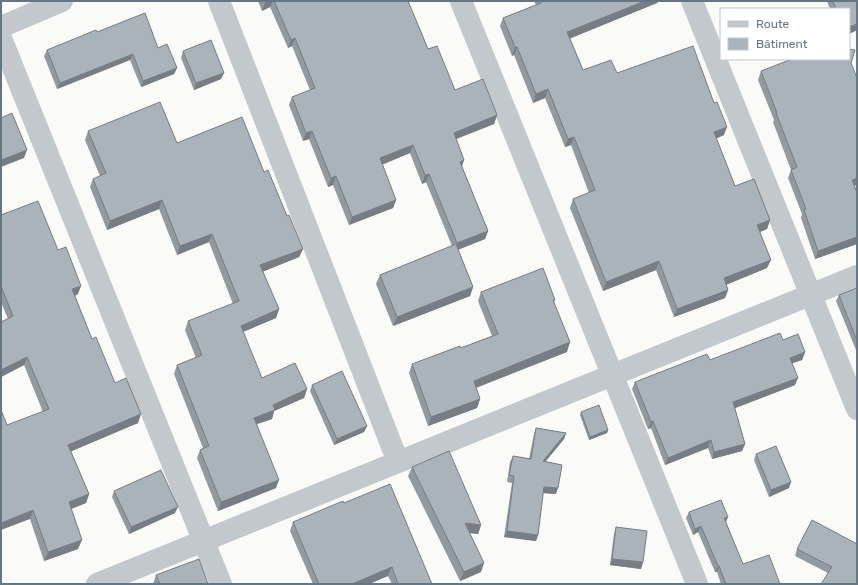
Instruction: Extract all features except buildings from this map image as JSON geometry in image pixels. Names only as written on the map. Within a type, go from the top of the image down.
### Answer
[{"type":"street","points":[[1,27],[62,1]]},
{"type":"street","points":[[219,1],[398,462]]},
{"type":"street","points":[[461,1],[613,375],[694,583]]},
{"type":"street","points":[[692,1],[857,409]]},
{"type":"street","points":[[1,38],[221,584]]},
{"type":"street","points":[[97,584],[857,276]]}]
